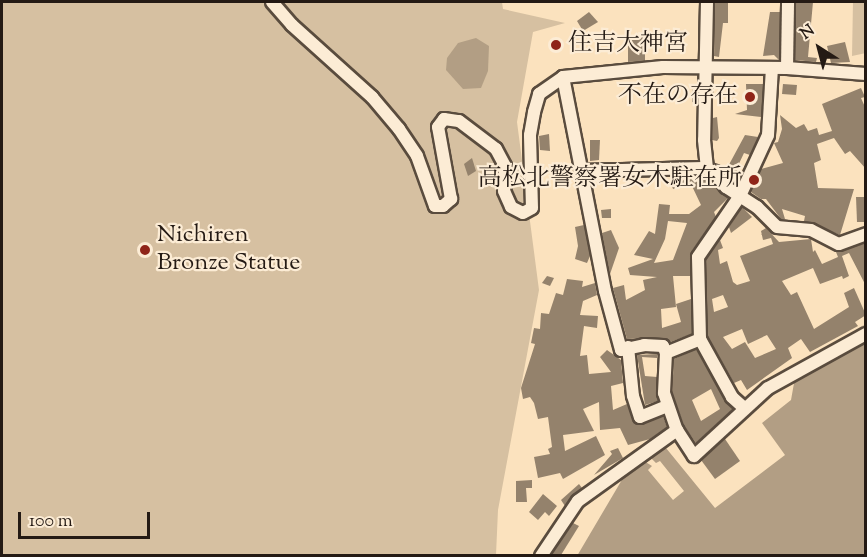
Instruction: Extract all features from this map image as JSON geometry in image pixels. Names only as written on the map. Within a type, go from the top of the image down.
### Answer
[{"type":"street","points":[[272,2],[292,25],[372,96],[399,129],[417,156],[435,206],[443,206],[451,199],[438,128],[444,119],[459,121],[496,149],[505,166],[504,190],[511,207],[523,213],[532,208],[530,135],[534,112],[539,94],[563,77],[617,69],[705,68],[787,68],[866,74]]},
{"type":"street","points":[[707,2],[705,68],[707,170]]},
{"type":"street","points":[[787,68],[788,2]]},
{"type":"street","points":[[743,407],[729,392],[700,339],[698,257],[740,196],[768,135],[772,68]]},
{"type":"street","points":[[563,77],[610,311],[621,350],[628,347],[658,344],[666,353],[667,406],[677,430],[694,456],[743,407],[768,388],[866,334]]},
{"type":"street","points":[[581,171],[707,170],[777,227],[811,230],[839,244],[866,234]]},
{"type":"street","points":[[666,353],[700,339]]},
{"type":"street","points":[[628,347],[633,396],[639,417],[667,406]]},
{"type":"street","points":[[541,555],[578,501],[677,430]]},
{"type":"shaded area","points":[[2,2],[502,2],[503,9],[565,23],[533,32],[517,122],[539,290],[498,510],[496,555],[2,555]]},
{"type":"shaded area","points":[[853,2],[865,2],[866,53],[852,56]]},
{"type":"shaded area","points":[[476,38],[489,46],[488,71],[481,88],[463,89],[446,70],[447,58],[458,43]]},
{"type":"shaded area","points":[[865,333],[865,555],[577,556],[623,478],[644,461],[652,466],[648,470],[673,500],[684,491],[660,461],[656,463],[651,458],[661,448],[666,448],[715,508],[785,455],[762,423],[791,400],[796,372]]},
{"type":"building","points":[[715,2],[728,2],[728,23],[723,23],[719,57],[714,56]]},
{"type":"building","points":[[796,2],[813,2],[808,57],[817,58],[816,62],[795,60]]},
{"type":"building","points":[[589,12],[598,22],[583,31],[577,21]]},
{"type":"building","points":[[770,12],[780,12],[779,60],[774,55],[763,56]]},
{"type":"building","points":[[628,35],[645,36],[645,61],[628,62]]},
{"type":"building","points":[[845,42],[850,62],[831,63],[827,46]]},
{"type":"building","points":[[693,84],[697,84],[697,103],[692,102]]},
{"type":"building","points":[[746,84],[763,84],[761,117],[735,114],[747,110]]},
{"type":"building","points":[[783,84],[797,85],[796,95],[782,94]]},
{"type":"building","points":[[861,88],[865,97],[861,98],[865,107],[866,169],[850,151],[845,154],[834,138],[817,144],[821,160],[814,163],[818,188],[854,189],[840,235],[804,221],[805,216],[782,209],[785,219],[781,219],[766,199],[761,199],[751,192],[761,169],[783,163],[774,143],[778,142],[782,129],[780,115],[796,128],[804,124],[808,131],[817,128],[819,135],[832,131],[822,104]]},
{"type":"building","points":[[717,117],[719,138],[717,141],[712,140],[713,118]]},
{"type":"building","points":[[549,134],[550,151],[540,150],[539,136]]},
{"type":"building","points":[[745,135],[758,137],[750,155],[744,153],[736,170],[742,173],[736,184],[725,172]]},
{"type":"building","points":[[590,140],[600,140],[599,160],[590,161]]},
{"type":"building","points":[[472,158],[476,171],[468,176],[464,164]]},
{"type":"building","points":[[702,176],[728,198],[714,212],[716,217],[691,252],[690,276],[673,276],[676,307],[661,309],[662,328],[681,322],[676,304],[691,299],[692,334],[670,342],[663,338],[627,339],[613,288],[624,285],[626,300],[645,290],[643,280],[657,277],[630,275],[628,268],[653,259],[634,255],[649,231],[655,234],[659,204],[670,205],[669,214],[689,214],[701,205],[691,184],[673,189],[672,186],[690,177]],"holes":[[[668,221],[687,223],[673,260],[654,263],[665,239]]]},
{"type":"building","points":[[856,197],[866,197],[866,222],[857,222]]},
{"type":"building","points":[[742,207],[752,217],[731,233],[729,227]]},
{"type":"building","points":[[611,209],[611,218],[602,218],[601,210]]},
{"type":"building","points":[[584,225],[590,256],[587,263],[575,259],[578,246],[575,227]]},
{"type":"building","points":[[766,228],[779,242],[811,239],[813,252],[815,250],[822,264],[838,257],[836,252],[866,243],[866,286],[849,253],[842,256],[849,276],[843,279],[842,276],[820,284],[813,268],[782,281],[791,295],[797,292],[814,329],[849,307],[844,293],[854,288],[866,315],[855,322],[858,326],[810,352],[801,339],[788,348],[792,358],[747,390],[741,380],[734,383],[708,337],[706,259],[720,240],[723,248],[718,250],[720,264],[727,261],[733,282],[737,285],[750,281],[740,256],[773,244],[771,238],[763,240],[761,231]],"holes":[[[723,295],[728,307],[714,312],[712,299]],[[742,329],[748,344],[767,335],[776,349],[755,358],[745,342],[732,349],[723,337]]]},
{"type":"building","points":[[611,230],[619,248],[610,274],[602,233]]},
{"type":"building","points":[[547,276],[554,278],[550,286],[542,283]]},
{"type":"building","points":[[567,279],[583,281],[582,287],[595,283],[597,295],[583,301],[580,315],[598,316],[597,328],[584,326],[580,356],[587,355],[589,374],[611,372],[600,357],[607,350],[621,360],[623,383],[611,386],[613,410],[627,404],[635,424],[663,416],[667,427],[650,439],[628,445],[620,428],[600,430],[599,402],[583,409],[594,431],[563,435],[565,451],[596,436],[605,455],[563,479],[560,473],[538,478],[534,457],[550,454],[548,449],[552,447],[548,417],[538,419],[534,403],[530,397],[523,399],[521,388],[535,344],[531,343],[534,328],[540,329],[541,313],[549,314],[556,293],[563,295]]},
{"type":"building","points":[[696,349],[733,409],[696,443],[684,426],[672,392],[674,359]],"holes":[[[711,389],[720,409],[701,421],[692,400]]]},
{"type":"building","points":[[657,354],[657,358],[642,357],[645,376],[657,377],[658,401],[645,405],[637,355]]},
{"type":"building","points":[[725,439],[740,461],[715,479],[701,460]]},
{"type":"building","points":[[618,448],[623,458],[594,475],[612,454],[610,451]]},
{"type":"building","points":[[532,480],[532,488],[526,488],[527,502],[516,502],[516,481]]},
{"type":"building","points":[[579,484],[582,488],[565,506],[561,500]]},
{"type":"building","points":[[543,494],[557,506],[549,516],[545,512],[538,520],[529,512]]},
{"type":"building","points":[[573,523],[579,526],[561,555],[551,555]]},
{"type":"place","name":"住吉大神宮","points":[[556,45]]},
{"type":"place","name":"不在の存在","points":[[750,97]]},
{"type":"place","name":"高松北警察署女木駐在所","points":[[754,180]]},
{"type":"place","name":"Nichiren Bronze Statue","points":[[145,250]]}]
